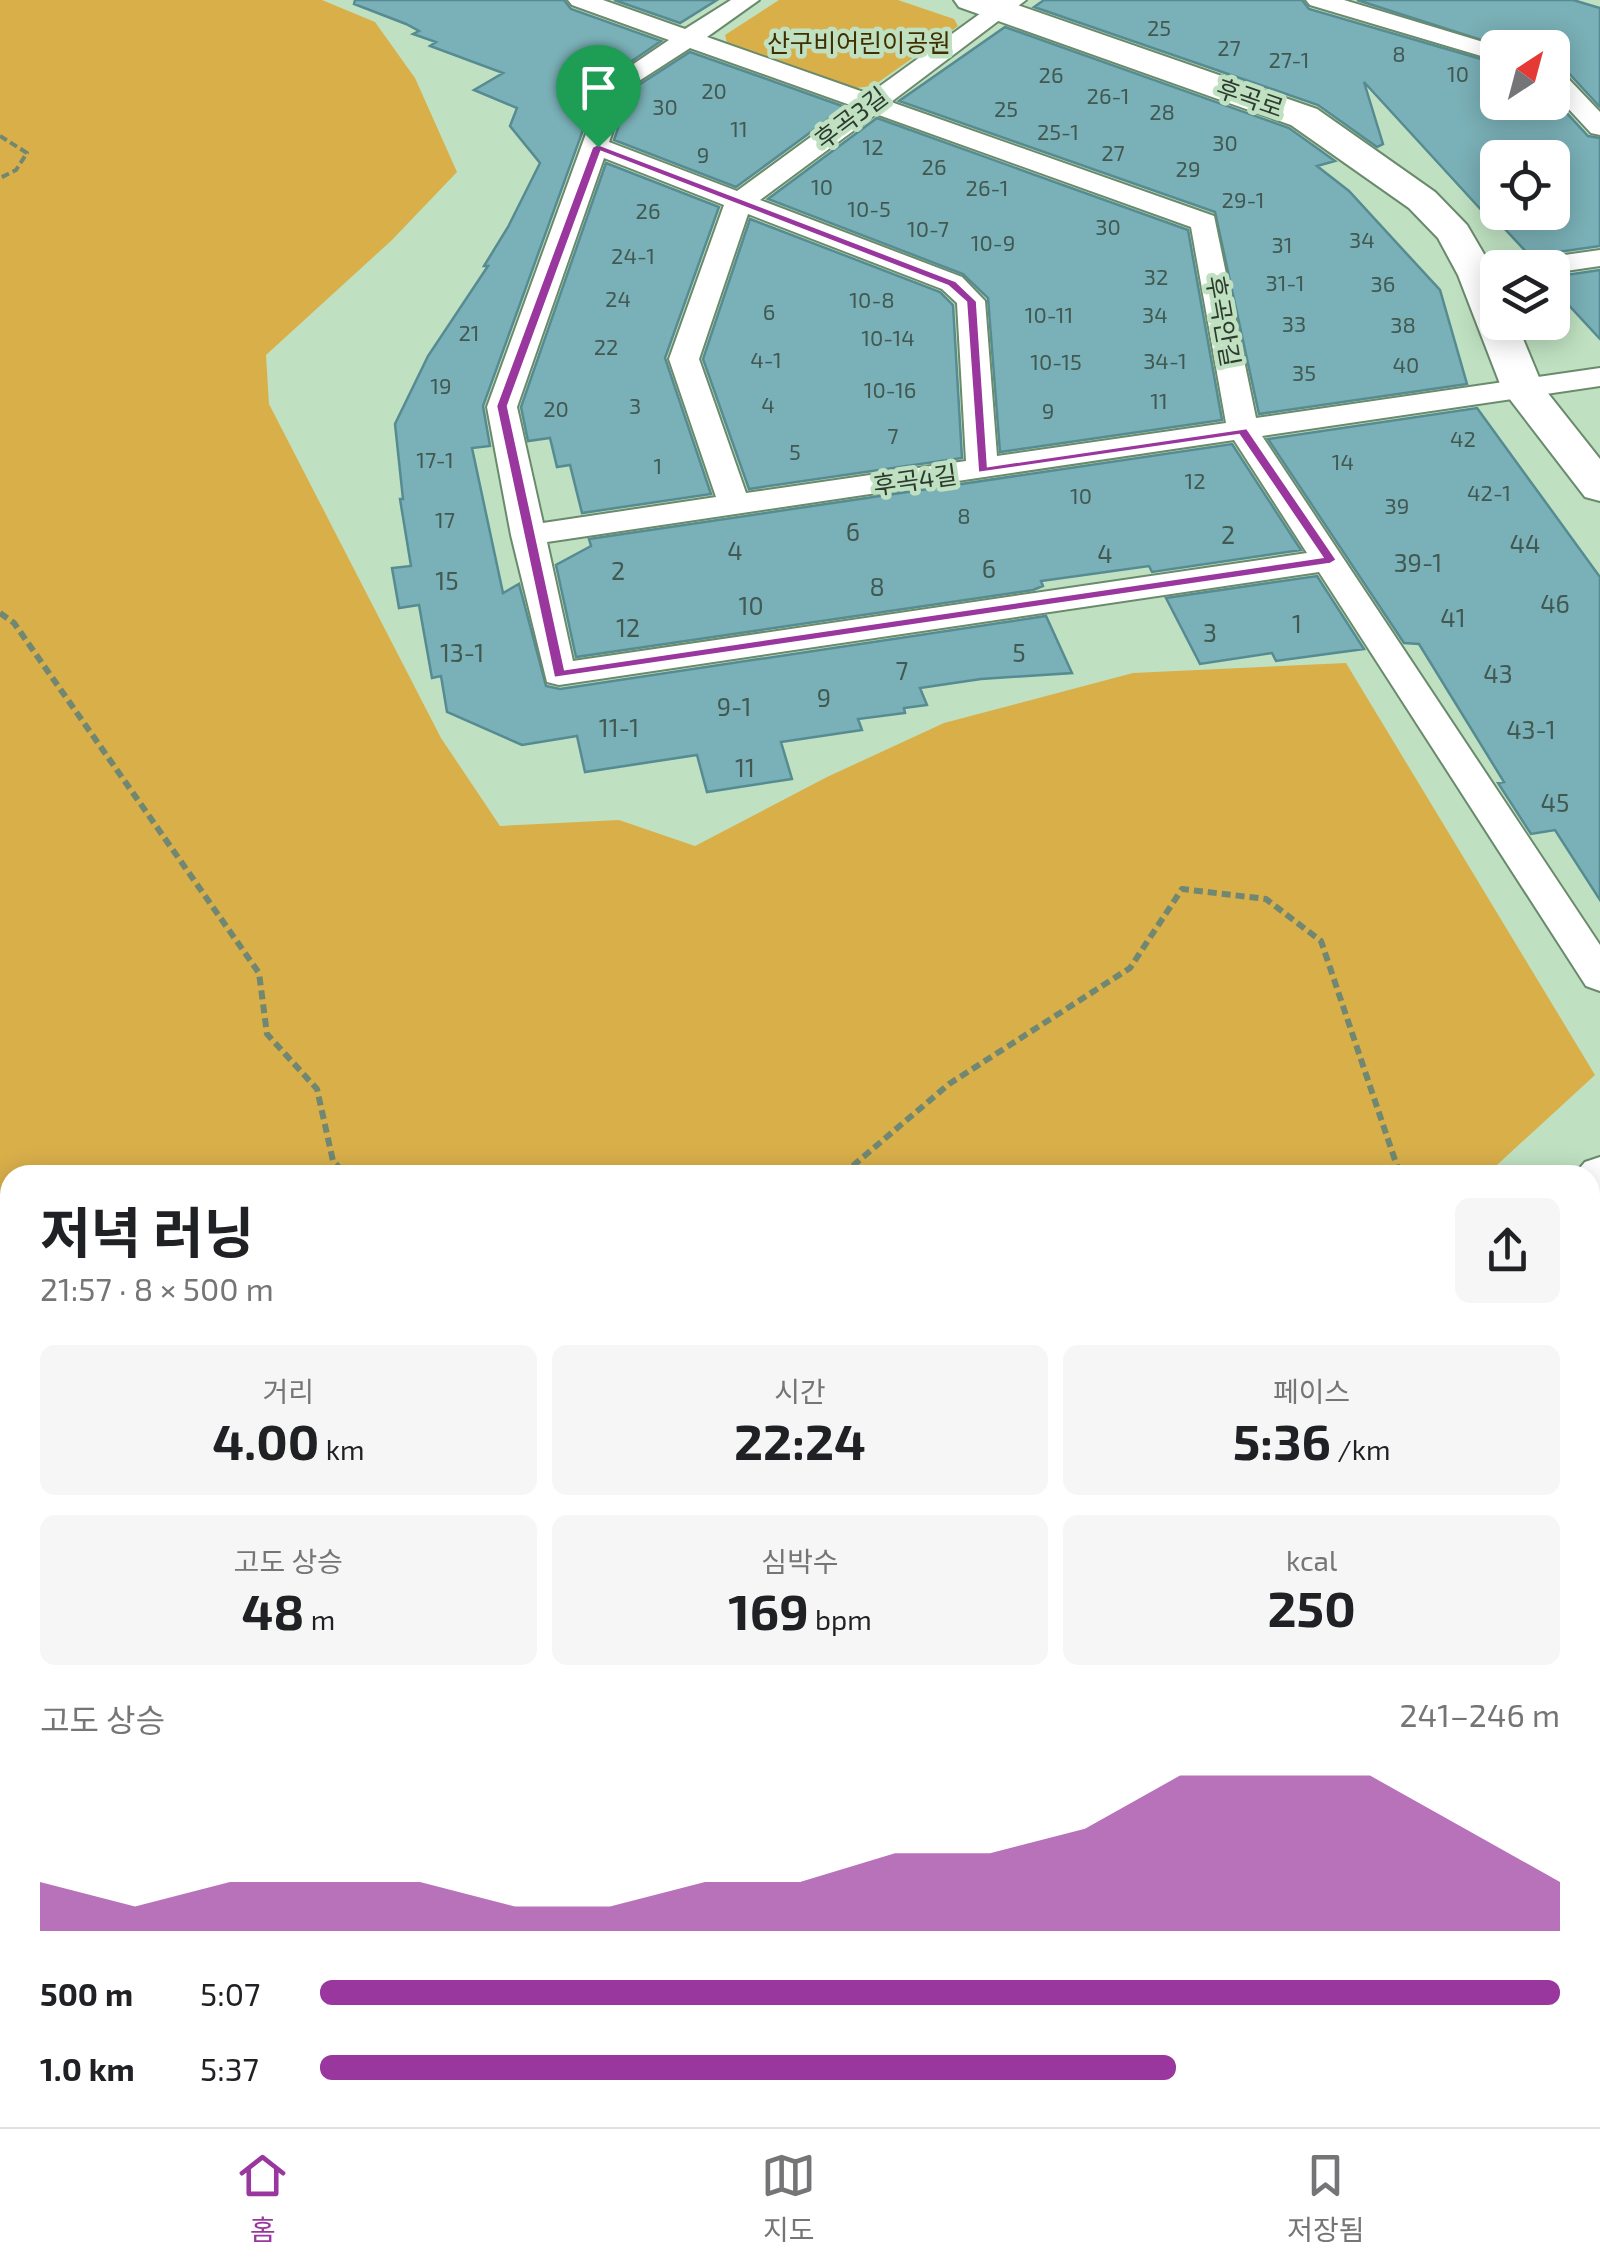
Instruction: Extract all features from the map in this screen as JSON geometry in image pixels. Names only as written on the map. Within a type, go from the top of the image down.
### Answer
[{"type":"street","name":"후곡안길","points":[[580,0],[1204,222],[1243,430],[1600,976]]},
{"type":"street","points":[[747,0],[618,84],[502,406],[559,674],[1330,560]]},
{"type":"street","points":[[1318,0],[1480,49]]},
{"type":"street","name":"후곡3길","points":[[738,204],[996,3]]},
{"type":"street","name":"후곡로","points":[[996,3],[1304,117],[1422,200],[1480,265]]},
{"type":"street","points":[[1570,95],[1600,127]]},
{"type":"street","points":[[598,147],[738,204],[952,283],[971,301],[982,470]]},
{"type":"street","points":[[735,507],[684,359],[738,204]]},
{"type":"street","points":[[1570,262],[1600,258]]},
{"type":"street","name":"후곡로","points":[[1508,340],[1523,388],[1600,488]]},
{"type":"street","name":"후곡4길","points":[[527,536],[1600,377]]},
{"type":"path","points":[[0,136],[27,153],[16,170],[0,178]]},
{"type":"path","points":[[0,613],[14,623],[260,972],[266,1034],[317,1089],[337,1165]]},
{"type":"path","points":[[854,1165],[948,1084],[1130,968],[1182,889],[1266,900],[1320,940],[1397,1165]]},
{"type":"green space","points":[[0,0],[322,0],[375,22],[415,78],[457,172],[392,240],[266,355],[269,404],[441,738],[500,826],[619,820],[695,846],[827,777],[944,723],[1133,673],[1346,663],[1595,1075],[1497,1165],[0,1165]]},
{"type":"green space","name":"산구비어린이공원","points":[[779,0],[898,0],[954,19],[958,26],[873,86],[856,88],[727,43],[725,35]]},
{"type":"building","points":[[355,0],[564,0],[571,9],[661,41],[600,83],[483,406],[490,446],[472,448],[503,593],[519,584],[546,686],[560,689],[1046,616],[1072,673],[920,688],[927,705],[904,708],[905,713],[858,719],[862,730],[781,742],[792,779],[707,792],[697,755],[585,772],[577,736],[522,745],[447,712],[441,676],[432,678],[419,605],[399,608],[392,568],[411,566],[400,499],[395,424],[428,356],[488,266],[484,266],[540,163],[510,126],[517,108],[474,90],[503,73],[430,46],[436,42],[413,34],[419,31],[406,24],[354,4]]},
{"type":"building","points":[[614,0],[717,0],[680,23]]},
{"type":"building","points":[[1044,0],[1302,0],[1309,9],[1480,59],[1480,120],[1570,120],[1570,116],[1588,136],[1600,138],[1600,246],[1524,250],[1506,230],[1570,230],[1570,140],[1480,140],[1480,209],[1364,82],[1383,144],[1377,147],[1318,105],[1034,7]]},
{"type":"building","points":[[1357,0],[1573,0],[1600,8],[1600,107],[1570,74],[1570,30],[1480,30],[1480,40]]},
{"type":"building","points":[[1005,27],[1289,128],[1335,161],[1317,166],[1349,191],[1440,290],[1467,384],[1259,414],[1215,212],[899,101]]},
{"type":"building","points":[[690,52],[845,107],[736,187],[614,140],[631,90]]},
{"type":"building","points":[[877,118],[1188,230],[1222,420],[1000,452],[988,298],[963,274],[768,199]]},
{"type":"building","points":[[606,163],[719,207],[665,358],[711,494],[582,513],[570,465],[557,467],[550,438],[528,441],[521,407]]},
{"type":"building","points":[[750,219],[940,292],[953,305],[962,458],[749,489],[703,359]]},
{"type":"building","points":[[1600,270],[1600,339],[1570,306],[1570,274]]},
{"type":"building","points":[[1477,408],[1600,577],[1600,900],[1555,830],[1531,834],[1498,783],[1504,782],[1419,644],[1404,643],[1268,439]]},
{"type":"building","points":[[1232,444],[1301,550],[1152,572],[1149,566],[1041,581],[1043,586],[1033,590],[576,657],[556,565],[591,546],[589,539]]},
{"type":"building","points":[[1317,576],[1364,649],[1276,661],[1272,653],[1200,664],[1166,598]]},
{"type":"route","points":[[598,147],[738,204],[952,283],[971,301],[982,470],[1243,430],[1330,560],[559,674],[502,406],[598,147]]}]
